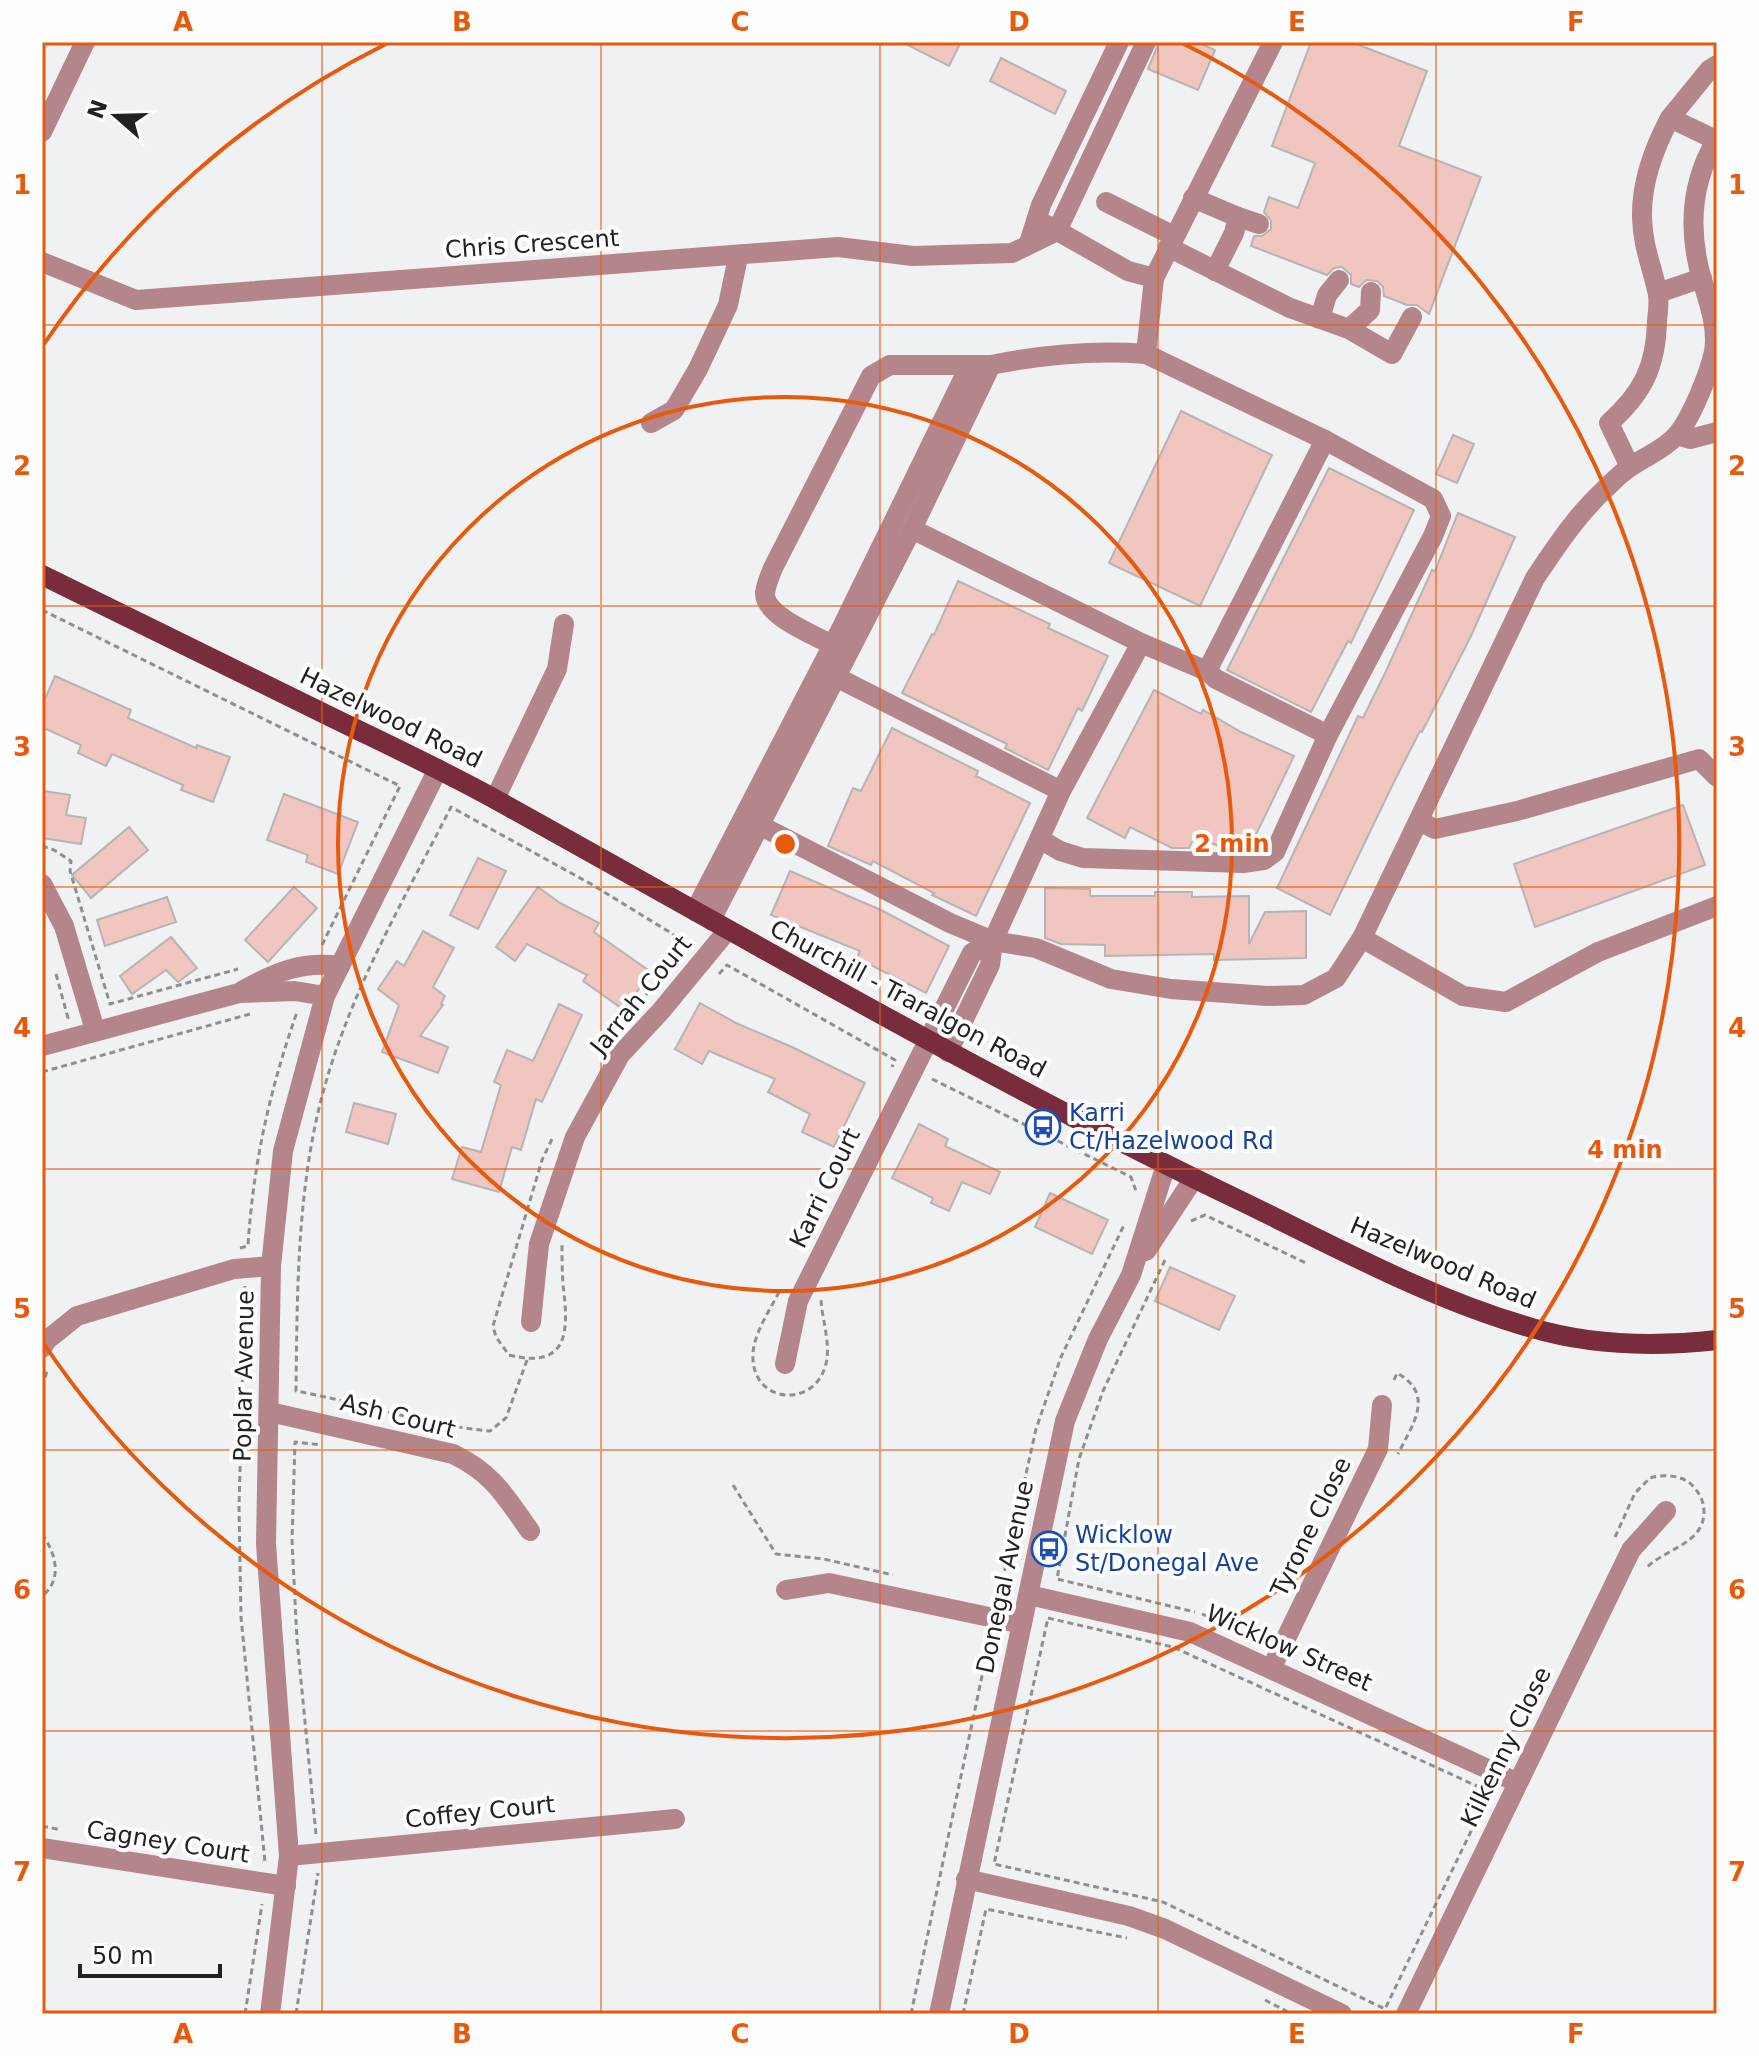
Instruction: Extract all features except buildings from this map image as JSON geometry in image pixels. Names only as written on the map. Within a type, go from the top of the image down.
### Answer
[{"type":"main road","name":"Hazelwood Road","points":[[42,575],[438,769],[711,920]]},
{"type":"main road","name":"Churchill - Traralgon Road","points":[[711,920],[927,1042],[1166,1165]]},
{"type":"main road","name":"Hazelwood Road","points":[[1166,1165],[1416,1285],[1475,1310],[1536,1329],[1627,1344],[1668,1346],[1717,1340]]},
{"type":"street","points":[[42,132],[85,42]]},
{"type":"street","points":[[1029,243],[1065,151],[1119,42]]},
{"type":"street","points":[[1057,231],[1146,42]]},
{"type":"street","points":[[1146,354],[1154,278],[1273,42]]},
{"type":"street","points":[[1630,467],[1609,423],[1640,391],[1653,362],[1658,293],[1645,253],[1642,215],[1647,174],[1657,142],[1670,118],[1709,70],[1717,65]]},
{"type":"street","points":[[1098,85],[1121,96]]},
{"type":"street","points":[[761,826],[950,923],[993,941],[1036,948],[1111,979],[1171,989],[1267,996],[1304,995],[1336,978],[1362,938],[1535,578],[1562,537],[1601,492],[1630,467],[1655,453],[1677,435],[1696,399],[1714,352],[1715,321],[1692,229],[1694,201],[1701,168],[1716,140],[1670,118]]},
{"type":"street","points":[[1065,151],[1089,163]]},
{"type":"street","points":[[1193,198],[1259,224]]},
{"type":"street","points":[[1106,202],[1215,271],[1290,308],[1349,329],[1392,354],[1412,317]]},
{"type":"street","points":[[1215,271],[1234,233],[1238,217]]},
{"type":"street","points":[[1037,218],[1128,271],[1154,278]]},
{"type":"street","name":"Chris Crescent","points":[[42,262],[136,300],[738,257],[838,247],[913,256],[1012,253],[1057,231]]},
{"type":"street","points":[[651,423],[674,410],[698,369],[728,305],[738,257]]},
{"type":"street","points":[[1658,293],[1702,278]]},
{"type":"street","points":[[1320,319],[1327,295],[1339,280]]},
{"type":"street","points":[[1349,329],[1370,310],[1371,292]]},
{"type":"street","points":[[840,648],[782,618],[769,606],[765,594],[773,568],[871,376],[890,365],[991,365],[1021,359],[1117,352],[1146,354],[1325,440],[1433,499],[1441,516],[1374,652],[1328,735],[1275,852],[1264,860],[1243,863],[1083,858],[1060,851],[1040,839]]},
{"type":"street","points":[[711,920],[761,826],[970,365]]},
{"type":"street","points":[[850,629],[912,529],[991,365]]},
{"type":"street","points":[[1677,435],[1690,439],[1717,432]]},
{"type":"street","points":[[1207,671],[1325,440]]},
{"type":"street","points":[[912,529],[1141,643],[1207,671],[1216,679],[1328,735]]},
{"type":"street","points":[[495,799],[557,669],[564,624]]},
{"type":"street","points":[[948,1052],[990,965],[993,941],[1061,791],[1141,643]]},
{"type":"street","points":[[827,680],[1061,791]]},
{"type":"street","points":[[711,920],[827,680]]},
{"type":"street","points":[[1419,821],[1435,829],[1517,811],[1699,759],[1717,777]]},
{"type":"street","name":"Poplar Avenue","points":[[270,2014],[289,1856],[266,1544],[271,1266],[283,1151],[325,996],[438,769]]},
{"type":"street","points":[[42,884],[64,926],[95,1030]]},
{"type":"street","points":[[1362,938],[1463,996],[1506,1002],[1598,952],[1717,906]]},
{"type":"street","name":"Jarrah Court","points":[[531,1322],[539,1244],[575,1137],[620,1055],[711,920]]},
{"type":"street","name":"Karri Court","points":[[785,1364],[798,1301],[972,953],[993,941]]},
{"type":"street","points":[[239,993],[264,978],[293,968],[316,963],[340,966]]},
{"type":"street","points":[[42,1046],[239,993],[295,991],[325,996]]},
{"type":"street","name":"Donegal Avenue","points":[[939,2014],[1065,1421],[1098,1339],[1131,1275],[1166,1165]]},
{"type":"street","points":[[1131,1275],[1194,1178]]},
{"type":"street","points":[[45,1358],[47,1340],[77,1316],[234,1269],[271,1266]]},
{"type":"street","name":"Tyrone Close","points":[[1272,1667],[1378,1449],[1382,1405]]},
{"type":"street","name":"Ash Court","points":[[270,1412],[453,1454],[478,1466],[499,1488],[530,1531]]},
{"type":"street","name":"Kilkenny Close","points":[[1406,2014],[1631,1550],[1666,1511]]},
{"type":"street","points":[[786,1590],[829,1583],[1022,1624]]},
{"type":"street","name":"Wicklow Street","points":[[1029,1595],[1166,1624],[1190,1632],[1272,1667],[1516,1782]]},
{"type":"street","name":"Coffey Court","points":[[289,1856],[675,1819]]},
{"type":"street","name":"Cagney Court","points":[[42,1848],[286,1886]]},
{"type":"street","points":[[966,1879],[1129,1916],[1180,1936],[1342,2014]]},
{"type":"path","points":[[42,610],[400,786],[321,947]]},
{"type":"path","points":[[527,1360],[506,1418],[490,1431],[451,1427],[296,1391],[304,1190],[314,1129],[327,1079],[370,963],[451,807],[591,884],[689,944],[621,1024]]},
{"type":"path","points":[[42,846],[71,861],[70,871],[110,1004],[245,967]]},
{"type":"path","points":[[716,977],[727,965],[822,1017],[895,1060],[889,1072]]},
{"type":"path","points":[[55,1022],[68,1018],[56,973]]},
{"type":"path","points":[[248,1246],[252,1183],[280,1062],[298,1009],[294,1003]]},
{"type":"path","points":[[42,1072],[253,1013]]},
{"type":"path","points":[[928,1086],[932,1079],[1131,1177],[1138,1198]]},
{"type":"path","points":[[554,1136],[542,1160],[493,1326],[496,1337],[509,1355],[527,1360],[549,1356],[564,1341],[567,1312],[562,1236]]},
{"type":"path","points":[[999,1600],[1036,1429],[1061,1357],[1131,1212]]},
{"type":"path","points":[[1191,1220],[1205,1215],[1308,1264]]},
{"type":"path","points":[[1169,1251],[1103,1391],[1079,1459],[1057,1579],[1184,1608],[1268,1644]]},
{"type":"path","points":[[783,1284],[756,1338],[752,1358],[756,1378],[768,1391],[786,1396],[802,1394],[825,1368],[826,1346],[820,1300],[826,1288]]},
{"type":"path","points":[[245,1286],[239,1507],[241,1617],[263,1854]]},
{"type":"path","points":[[42,1387],[45,1358]]},
{"type":"path","points":[[1394,1380],[1397,1373],[1405,1377],[1412,1384],[1420,1402],[1398,1453]]},
{"type":"path","points":[[316,1835],[297,1640],[292,1541],[295,1442],[327,1446]]},
{"type":"path","points":[[1609,1548],[1635,1493],[1644,1483],[1657,1476],[1685,1479],[1703,1500],[1703,1524],[1691,1540],[1662,1554],[1644,1571]]},
{"type":"path","points":[[733,1485],[776,1554],[824,1559],[897,1576]]},
{"type":"path","points":[[42,1534],[56,1563],[51,1586],[42,1596]]},
{"type":"path","points":[[1048,1618],[1173,1647],[1490,1792],[1385,2009],[1163,1902],[994,1864],[1048,1618]]},
{"type":"path","points":[[911,2014],[991,1635]]},
{"type":"path","points":[[296,2014],[318,1870]]},
{"type":"path","points":[[245,2014],[262,1904]]},
{"type":"path","points":[[963,2014],[986,1909],[1133,1939]]},
{"type":"path","points":[[1259,1998],[1292,2014]]},
{"type":"place","name":"Karri Ct/Hazelwood Rd","points":[[1043,1127]]},
{"type":"place","name":"Wicklow St/Donegal Ave","points":[[1049,1549]]}]
